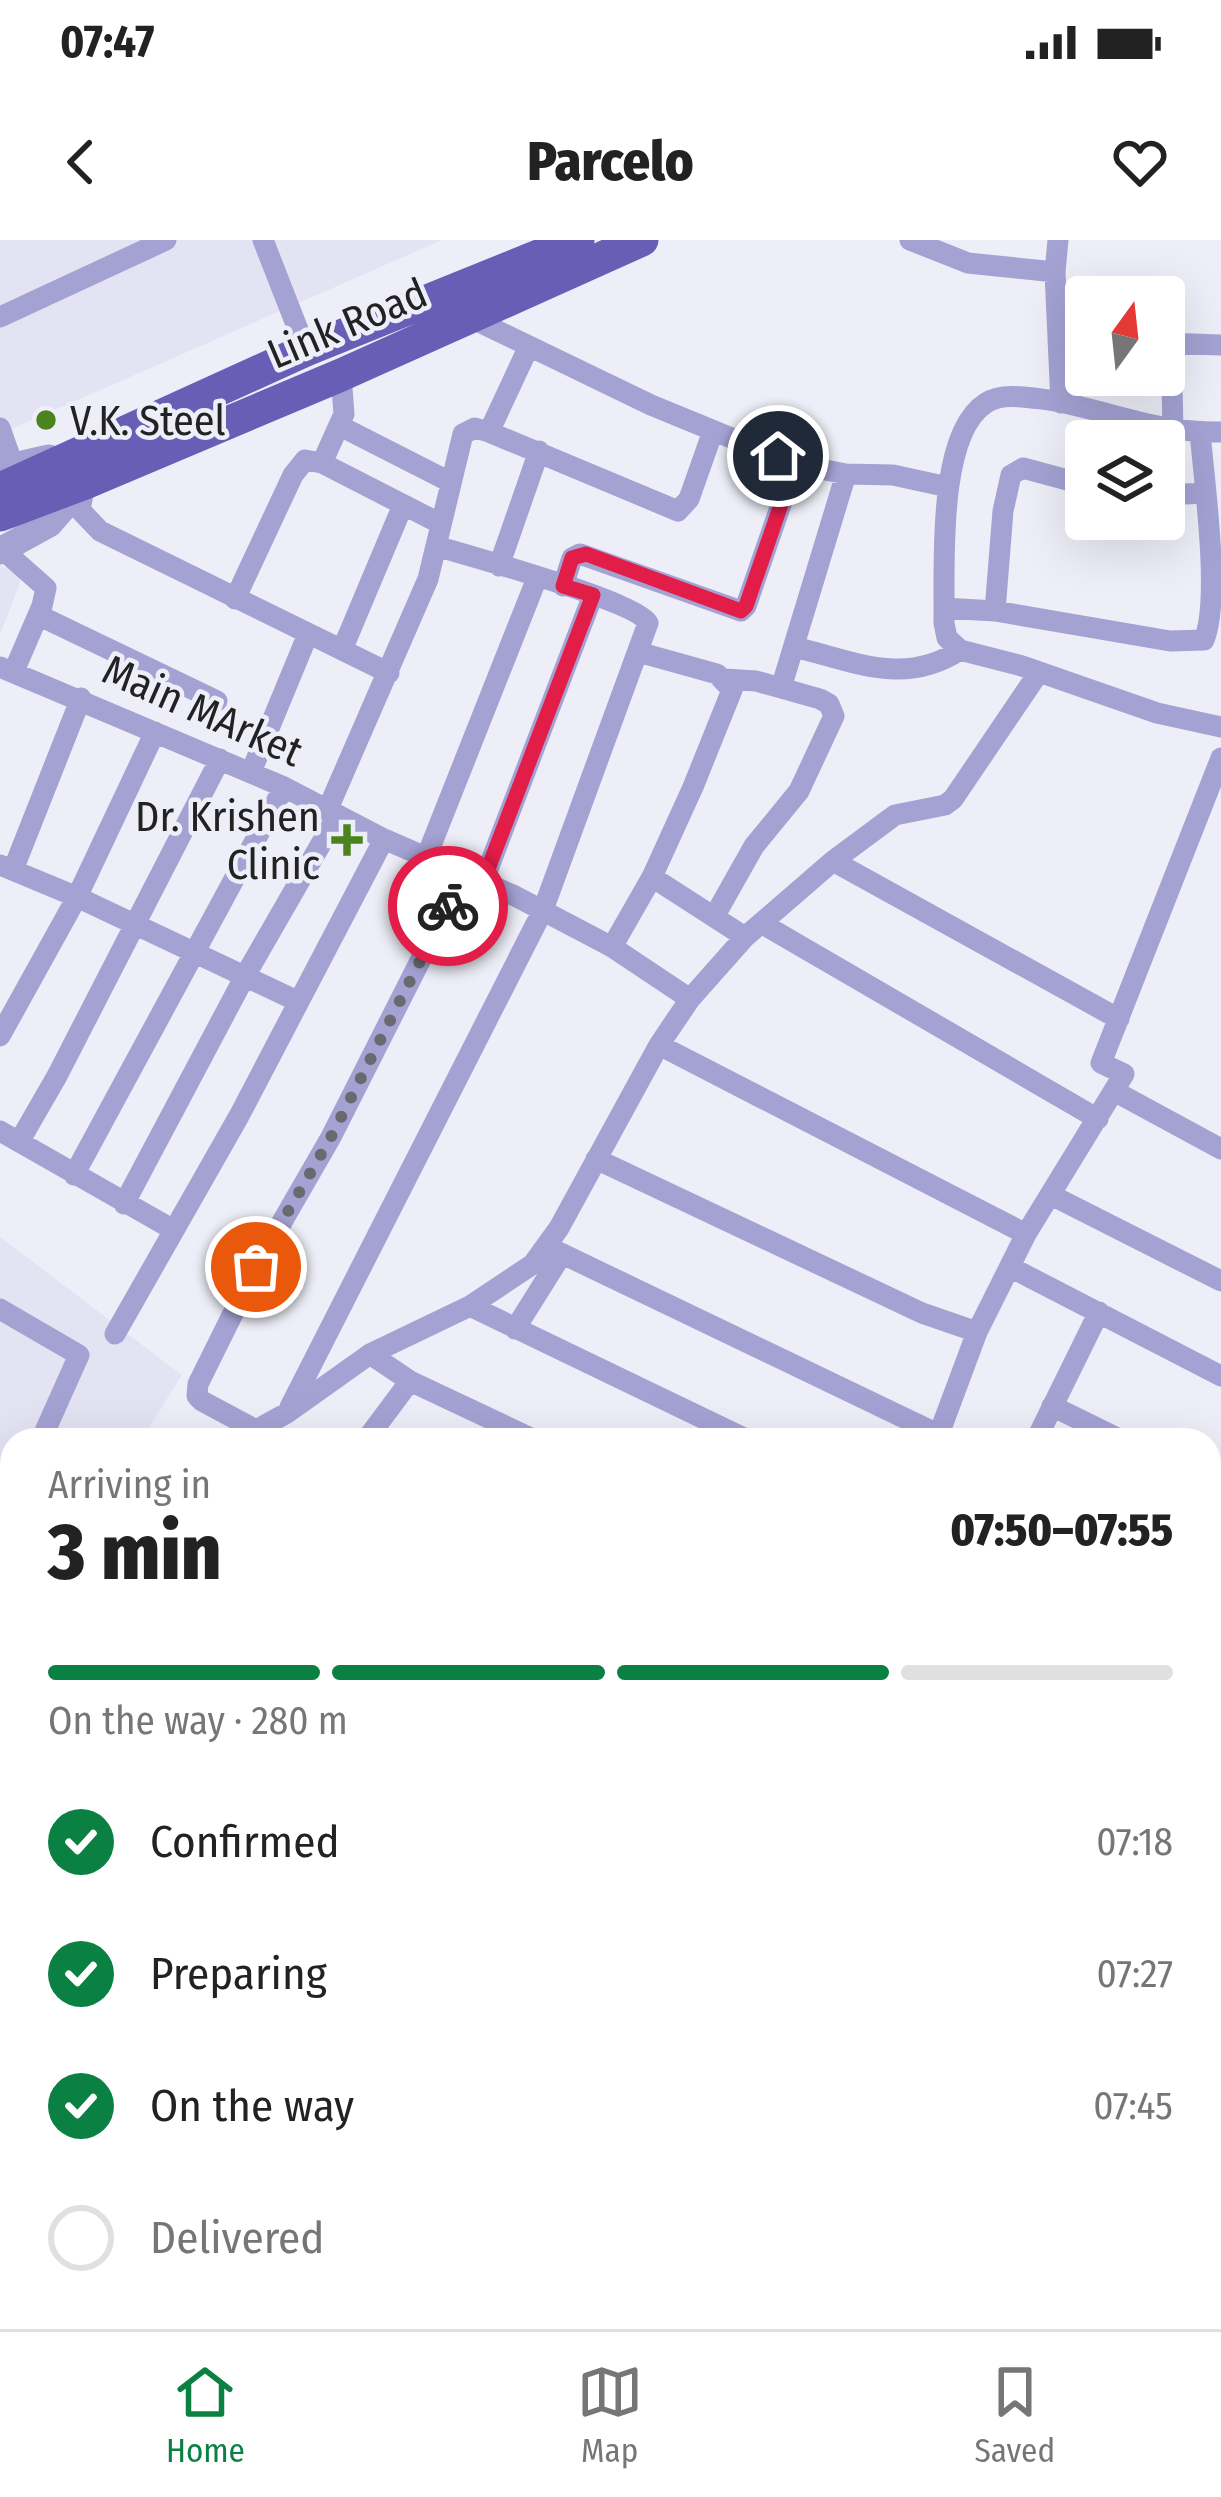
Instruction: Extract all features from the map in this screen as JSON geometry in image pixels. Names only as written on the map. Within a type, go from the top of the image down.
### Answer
[{"type":"main road","name":"Link Road","points":[[79,468],[306,350],[578,240]]},
{"type":"main road","name":"Link Road","points":[[79,468],[341,375],[642,240]]},
{"type":"main road","points":[[6,489],[79,468]]},
{"type":"street","points":[[263,240],[306,350]]},
{"type":"street","points":[[910,240],[968,263],[1055,272]]},
{"type":"street","points":[[1058,240],[1061,404]]},
{"type":"street","points":[[0,317],[162,241]]},
{"type":"street","points":[[471,318],[795,464],[846,474],[893,475],[948,487]]},
{"type":"street","points":[[1058,343],[1065,343]]},
{"type":"street","points":[[1185,344],[1221,345]]},
{"type":"street","points":[[489,432],[529,346]]},
{"type":"street","points":[[322,463],[345,404],[341,375]]},
{"type":"street","points":[[1130,420],[1004,397],[986,402],[971,417],[948,487],[947,638],[960,650],[1157,713],[1221,727]]},
{"type":"street","points":[[340,426],[450,482]]},
{"type":"street","points":[[0,428],[6,489]]},
{"type":"street","points":[[124,1204],[332,813],[428,579],[464,434],[475,428],[489,432],[678,511],[689,499],[713,430]]},
{"type":"street","points":[[944,608],[995,611],[1170,641],[1204,640],[1214,575],[1205,493],[1210,432]]},
{"type":"street","points":[[499,566],[539,451]]},
{"type":"street","points":[[235,599],[305,460],[322,463],[403,505],[439,535],[499,566],[593,595],[646,618],[638,652],[543,910],[287,1413]]},
{"type":"street","points":[[563,586],[572,558],[580,554],[741,611],[795,464]]},
{"type":"street","points":[[7,669],[45,595],[43,583],[1,551],[49,524],[79,468]]},
{"type":"street","points":[[79,468],[80,510],[100,531],[388,673]]},
{"type":"street","points":[[995,611],[1011,475],[1024,468],[1065,477]]},
{"type":"street","points":[[781,688],[846,474]]},
{"type":"street","points":[[1185,493],[1205,493]]},
{"type":"street","points":[[342,650],[403,505]]},
{"type":"street","points":[[426,858],[537,578]]},
{"type":"street","points":[[238,1428],[197,1396],[198,1384],[256,1267],[474,878],[593,595]]},
{"type":"street","points":[[38,615],[217,701]]},
{"type":"street","points":[[251,772],[308,634]]},
{"type":"street","points":[[794,646],[902,671],[929,668],[960,650]]},
{"type":"street","points":[[638,652],[829,704],[833,722],[800,791],[754,846],[714,917]]},
{"type":"street","name":"Main MArket","points":[[7,669],[251,772],[384,839],[543,910],[612,947],[690,999]]},
{"type":"street","points":[[515,1329],[596,1159],[690,999],[753,930],[833,861],[895,815],[945,805],[953,799],[1039,672]]},
{"type":"street","points":[[612,947],[652,877],[730,699],[725,679]]},
{"type":"street","points":[[81,698],[6,868],[297,1001]]},
{"type":"street","points":[[0,1036],[77,897],[155,732]]},
{"type":"street","points":[[948,1428],[977,1332],[1026,1234],[1124,1074],[1101,1063],[1221,758]]},
{"type":"street","points":[[172,1229],[10,1136],[136,925],[220,759]]},
{"type":"street","points":[[74,1175],[284,787]]},
{"type":"street","points":[[115,1334],[239,1116],[384,839]]},
{"type":"street","points":[[833,861],[1118,1019]]},
{"type":"street","points":[[652,877],[714,917],[753,930],[1098,1119]]},
{"type":"street","points":[[659,1045],[1026,1234]]},
{"type":"street","points":[[1114,1091],[1221,1149]]},
{"type":"street","points":[[596,1159],[922,1313],[977,1332]]},
{"type":"street","points":[[1051,1195],[1221,1281]]},
{"type":"street","points":[[260,1428],[370,1354],[470,1306],[555,1250]]},
{"type":"street","points":[[555,1250],[926,1428]]},
{"type":"street","points":[[1010,1267],[1221,1376]]},
{"type":"street","points":[[470,1306],[723,1428]]},
{"type":"street","points":[[0,1310],[79,1355],[46,1428]]},
{"type":"street","points":[[1042,1428],[1099,1312]]},
{"type":"street","points":[[370,1354],[410,1381],[510,1428]]},
{"type":"street","points":[[375,1428],[410,1381]]},
{"type":"street","points":[[1052,1406],[1097,1428]]},
{"type":"shaded area","points":[[0,240],[442,240],[0,434]]},
{"type":"shaded area","points":[[0,565],[22,577],[0,635]]},
{"type":"shaded area","points":[[0,1237],[182,1375],[149,1428],[0,1428]]},
{"type":"way so far","points":[[256,1267],[331,1137],[448,906]]},
{"type":"place","name":"V.K. Steel","points":[[46,420]]},
{"type":"place","name":"Dr. Krishen Clinic","points":[[347,840]]},
{"type":"route","points":[[448,906],[464,874],[483,882],[593,595],[563,586],[572,558],[586,554],[741,611],[795,464],[778,456]]}]
